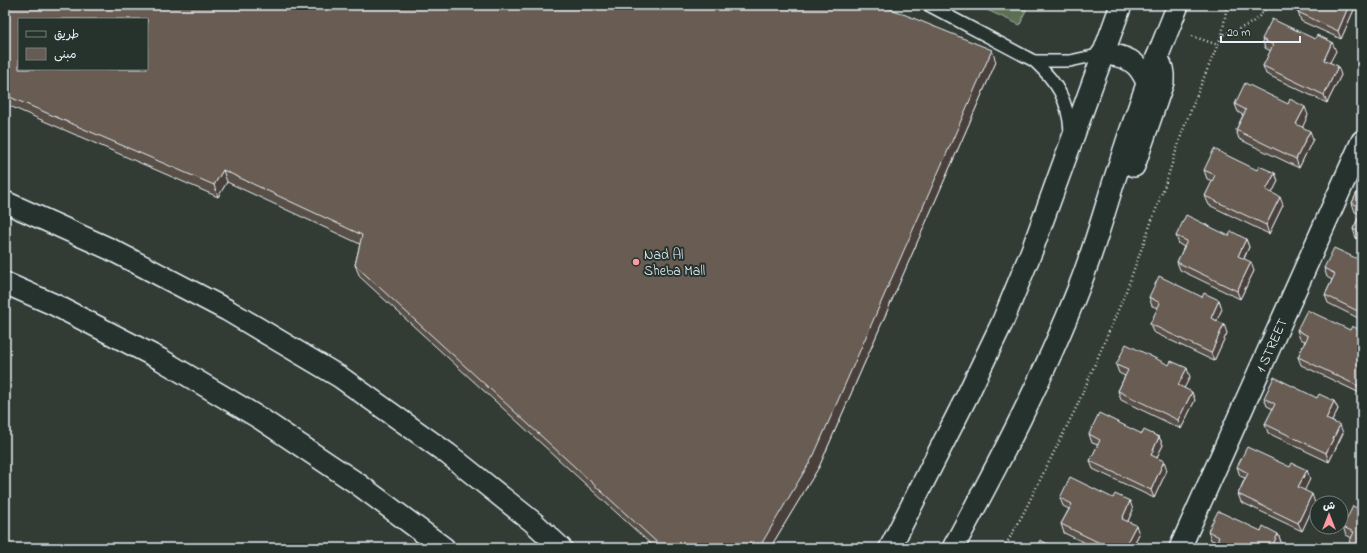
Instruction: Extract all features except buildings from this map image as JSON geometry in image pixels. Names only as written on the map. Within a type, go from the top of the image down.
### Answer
[{"type":"street","points":[[890,548],[968,394],[1002,323],[1032,250],[1121,5]]},
{"type":"street","points":[[953,548],[1035,390],[1077,294],[1147,83],[1178,5]]},
{"type":"street","points":[[1102,54],[1112,54],[1131,60],[1144,74],[1147,83]]},
{"type":"street","points":[[1094,246],[1111,225],[1117,212],[1161,91],[1164,74],[1157,57]]},
{"type":"street","name":"1 STREET","points":[[1180,548],[1362,141]]},
{"type":"street","points":[[5,202],[110,249],[214,303],[340,377],[448,454],[533,522],[561,548]]},
{"type":"street","points":[[5,283],[55,305],[160,359],[261,419],[358,484],[444,548]]},
{"type":"lane","points":[[928,5],[1034,61],[1047,73],[1056,84],[1064,100],[1069,117],[1070,134],[1067,152]]},
{"type":"lane","points":[[1034,61],[1070,61],[1102,54]]},
{"type":"path","points":[[1004,548],[1023,514],[1077,406],[1125,294],[1167,180],[1183,130],[1222,35],[1226,5]]},
{"type":"path","points":[[1222,35],[1256,21],[1263,13],[1267,5]]},
{"type":"green space","points":[[976,5],[1028,5],[1020,25]]},
{"type":"place","name":"Nad Al Sheba Mall","points":[[636,262]]}]
